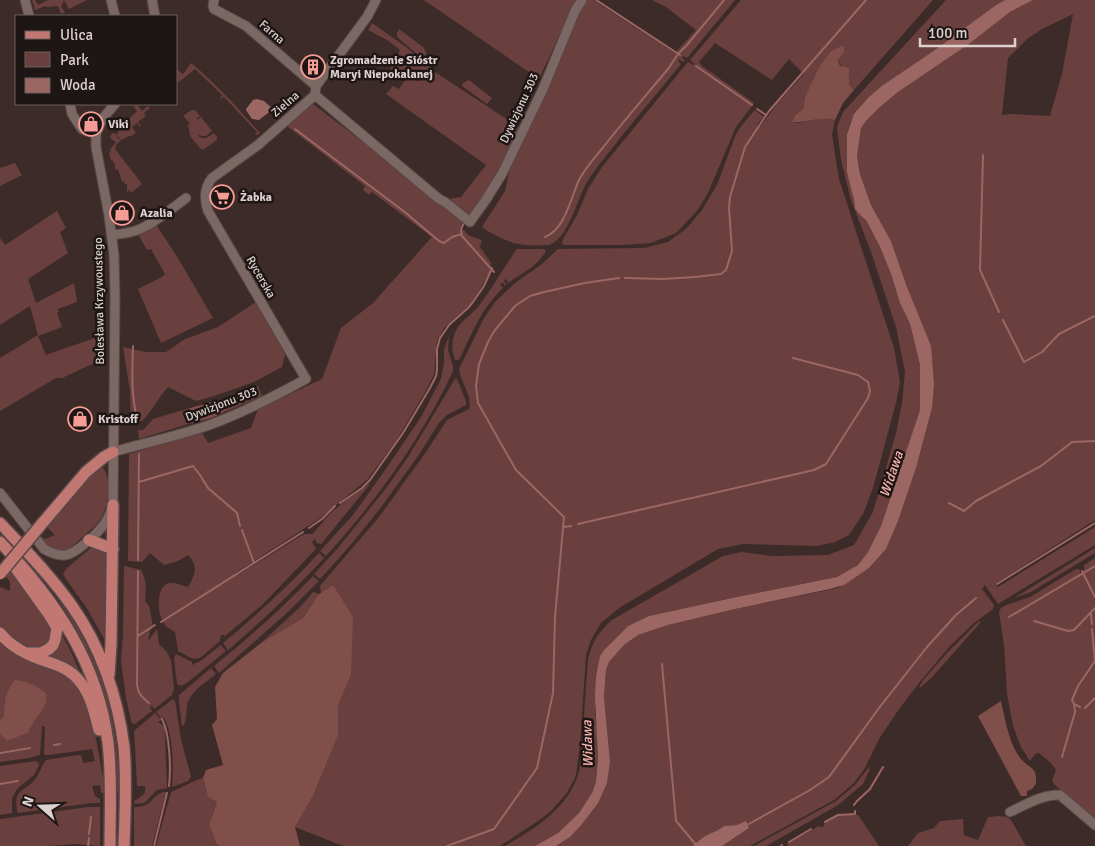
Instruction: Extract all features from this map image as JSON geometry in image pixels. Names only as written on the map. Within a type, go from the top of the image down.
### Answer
[{"type":"main road","points":[[0,574],[86,472],[113,452]]},
{"type":"main road","points":[[109,681],[113,505]]},
{"type":"main road","points":[[0,523],[52,579],[73,606],[94,644],[109,681],[122,736],[125,764],[124,846]]},
{"type":"main road","points":[[89,540],[113,549]]},
{"type":"main road","points":[[0,542],[34,580],[68,628],[94,683],[108,741],[111,792],[110,846]]},
{"type":"main road","points":[[0,548],[56,626],[57,633],[53,646],[40,653],[27,653]]},
{"type":"main road","points":[[0,633],[12,646],[67,669],[84,686],[99,730],[111,792]]},
{"type":"street","points":[[25,0],[29,15]]},
{"type":"street","points":[[111,0],[115,15]]},
{"type":"street","points":[[152,0],[155,15]]},
{"type":"street","name":"Farna","points":[[214,0],[214,9],[246,26],[315,91]]},
{"type":"street","name":"Zielna","points":[[208,185],[212,178],[258,145],[315,91],[367,17],[376,0]]},
{"type":"street","name":"Dywizjonu 303","points":[[315,91],[439,199],[470,222],[502,174],[543,89],[582,0]]},
{"type":"street","points":[[70,105],[72,114],[82,130],[96,134],[103,118],[114,105]]},
{"type":"street","name":"Bolesława Krzywoustego","points":[[96,134],[96,147],[114,255],[113,505]]},
{"type":"street","name":"Rycerska","points":[[208,185],[205,199],[208,211],[306,378]]},
{"type":"street","points":[[112,235],[139,230],[186,198]]},
{"type":"street","name":"Dywizjonu 303","points":[[113,452],[229,417],[273,397],[306,378]]},
{"type":"street","points":[[97,462],[105,462],[113,470]]},
{"type":"street","points":[[0,493],[44,549],[60,555],[75,551],[100,530],[113,505]]},
{"type":"street","points":[[1010,812],[1045,797],[1060,795],[1095,825]]},
{"type":"green space","points":[[32,0],[35,0],[38,5],[48,0],[64,0],[61,7],[65,12],[61,14],[58,6],[45,6],[35,10]]},
{"type":"green space","points":[[64,0],[87,0],[69,9]]},
{"type":"green space","points":[[424,0],[576,0],[539,79]]},
{"type":"green space","points":[[585,0],[593,0],[675,53],[696,30],[666,7],[652,0],[735,0],[687,58],[683,56],[682,58],[685,60],[683,62],[679,59],[678,61],[681,64],[598,166],[586,184],[562,235],[549,245],[513,243],[482,227],[505,191],[511,164],[577,14]]},
{"type":"green space","points":[[741,0],[933,0],[854,90],[849,84],[838,59],[845,51],[843,45],[831,51],[805,97],[803,109],[795,115],[792,122],[814,119],[835,120],[832,135],[839,179],[894,348],[900,382],[873,488],[863,514],[849,535],[835,542],[817,546],[743,544],[718,549],[619,608],[601,623],[591,640],[586,655],[580,744],[576,775],[573,782],[566,794],[551,811],[500,846],[343,846],[295,827],[313,796],[338,736],[338,706],[351,675],[333,585],[321,593],[320,586],[379,517],[447,420],[469,409],[468,394],[459,369],[484,318],[496,301],[515,283],[542,264],[558,249],[644,248],[668,242],[686,229],[702,210],[717,185],[736,134],[742,125],[755,110],[764,117],[757,125],[760,127],[777,104],[804,74],[789,59],[772,80],[715,43],[699,62],[754,103],[736,127],[708,193],[697,211],[676,233],[651,243],[563,245],[562,241],[577,215],[588,189],[602,167],[688,62],[693,65],[695,64],[690,60]]},
{"type":"green space","points":[[946,0],[1005,0],[883,85],[851,121],[847,134],[847,155],[855,209],[866,220],[880,247],[900,303],[910,324],[920,365],[920,410],[881,526],[868,552],[858,565],[837,577],[649,616],[628,626],[604,650],[595,712],[598,758],[596,782],[592,793],[579,813],[558,833],[535,846],[505,846],[527,833],[548,817],[558,808],[573,787],[579,773],[581,759],[588,659],[597,637],[612,620],[723,556],[741,552],[773,556],[828,555],[854,545],[873,512],[896,433],[902,403],[905,372],[896,327],[851,200],[841,160],[837,127],[843,112]]},
{"type":"green space","points":[[1033,0],[1095,0],[1095,520],[995,584],[998,587],[1095,527],[1095,545],[998,604],[985,585],[982,589],[994,605],[993,609],[974,623],[950,646],[919,683],[879,739],[865,768],[854,783],[834,800],[750,846],[722,846],[749,828],[745,822],[724,826],[705,836],[692,846],[556,846],[570,837],[610,761],[604,697],[606,670],[609,662],[624,645],[638,635],[668,625],[838,588],[869,568],[886,549],[898,521],[916,468],[932,408],[907,287],[891,241],[871,205],[860,174],[857,156],[861,128],[880,107],[898,92],[969,44],[1010,12]],"holes":[[[1073,14],[1062,74],[1050,116],[1002,115],[1008,58],[1027,39],[1042,29]]]},
{"type":"green space","points":[[372,23],[406,47],[435,72],[522,129],[502,171],[471,215],[467,214],[449,199],[461,197],[486,165],[386,94],[393,86],[399,89],[405,80],[390,69],[400,50],[387,40],[368,30]]},
{"type":"green space","points":[[399,29],[423,47],[426,55],[422,57],[418,55],[397,37]]},
{"type":"green space","points":[[191,63],[210,79],[260,133],[258,135],[255,134],[257,132],[224,97],[220,99],[222,95],[195,69],[179,82],[178,70],[183,74]]},
{"type":"green space","points":[[469,80],[492,98],[487,104],[462,86],[463,83]]},
{"type":"green space","points":[[313,104],[376,152],[437,203],[449,207],[462,218],[461,231],[464,230],[468,235],[482,240],[480,247],[491,263],[490,270],[473,301],[444,328],[437,341],[434,374],[427,389],[396,441],[368,479],[319,519],[234,574],[238,575],[304,534],[312,534],[327,516],[371,483],[321,544],[317,543],[315,539],[312,542],[316,549],[262,605],[225,636],[221,635],[220,641],[200,658],[193,659],[178,651],[175,632],[162,621],[159,609],[159,596],[164,586],[169,583],[188,587],[195,571],[194,563],[188,555],[178,561],[164,565],[150,553],[142,562],[128,561],[129,454],[202,433],[208,443],[251,428],[258,409],[322,379],[341,328],[373,303],[432,237],[372,192],[369,195],[363,190],[365,186],[287,126]]},
{"type":"green space","points":[[138,105],[142,111],[148,106],[150,108],[144,113],[146,116],[138,122],[141,126],[137,123],[132,127],[136,133],[122,140],[117,134],[119,131],[115,128],[119,124],[125,129],[129,122],[128,120],[137,111],[134,107]]},
{"type":"green space","points":[[193,110],[200,116],[197,120],[201,117],[212,131],[206,136],[198,136],[205,138],[214,133],[217,137],[217,140],[203,150],[190,136],[187,126],[190,123],[183,116]]},
{"type":"green space","points":[[114,133],[121,140],[115,149],[142,184],[131,193],[130,190],[127,192],[127,184],[124,181],[122,182],[118,169],[115,170],[115,163],[111,160],[109,153],[116,142],[110,136]]},
{"type":"green space","points":[[15,163],[22,175],[0,186],[0,168]]},
{"type":"green space","points":[[57,211],[66,228],[60,232],[68,253],[28,279],[36,303],[74,283],[77,302],[58,309],[59,312],[57,313],[62,327],[38,336],[46,355],[106,334],[105,358],[62,378],[56,378],[0,411],[0,358],[38,335],[30,306],[0,325],[0,238],[5,245]]},
{"type":"green space","points":[[155,223],[213,318],[161,343],[138,289],[165,274],[151,249],[147,250],[138,234]]},
{"type":"green space","points":[[517,249],[544,249],[546,251],[539,261],[529,269],[508,283],[506,279],[504,280],[505,286],[503,283],[500,284],[503,288],[484,311],[459,360],[455,360],[452,343],[457,329],[478,307]]},
{"type":"green space","points":[[256,302],[285,354],[282,367],[254,382],[196,401],[168,387],[142,421],[131,419],[130,391],[123,347],[146,352],[166,352],[185,339],[218,327]]},
{"type":"green space","points":[[449,336],[448,350],[453,371],[441,396],[397,468],[363,513],[326,556],[320,551],[353,515],[421,417],[441,379],[444,349]]},
{"type":"green space","points":[[455,379],[457,379],[466,405],[447,415],[439,423],[379,510],[320,579],[314,574],[338,548],[387,487],[408,457]]},
{"type":"green space","points":[[258,386],[262,396],[225,412],[237,399],[237,395]]},
{"type":"green space","points":[[190,408],[188,424],[139,439],[138,430],[143,430],[153,419]]},
{"type":"green space","points":[[98,468],[103,468],[109,489],[107,505],[101,518],[97,524],[68,550],[62,551],[47,547],[39,536],[45,539],[55,535],[48,528],[49,521],[85,479]]},
{"type":"green space","points":[[94,545],[105,550],[108,554],[106,642],[86,607],[63,574],[66,569]]},
{"type":"green space","points":[[1095,548],[1095,553],[1031,592],[1014,598]]},
{"type":"green space","points":[[319,553],[324,558],[313,570],[278,606],[228,650],[223,643],[272,600]]},
{"type":"green space","points":[[1095,558],[1095,820],[1055,785],[1052,781],[1056,770],[1051,763],[1039,753],[1035,754],[1030,761],[1021,747],[1013,726],[1007,694],[1004,645],[999,612],[1004,606],[1030,597],[1076,569],[1079,569],[1081,573],[1084,571],[1084,565]]},
{"type":"green space","points":[[124,566],[141,570],[143,574],[146,585],[145,601],[149,606],[153,626],[148,641],[157,629],[159,644],[171,660],[174,688],[172,695],[154,709],[152,706],[150,707],[152,711],[135,724],[131,721],[121,661]]},
{"type":"green space","points":[[12,568],[53,627],[51,642],[38,650],[22,646],[0,625],[0,587],[10,591],[10,582],[6,576]]},
{"type":"green space","points":[[313,576],[319,581],[289,611],[219,673],[214,666],[240,645]]},
{"type":"green space","points":[[313,592],[319,594],[303,618],[261,643],[300,607]]},
{"type":"green space","points":[[55,593],[84,640],[104,688],[111,712],[115,738],[119,793],[116,793],[111,736],[101,684],[85,646]]},
{"type":"green space","points":[[979,621],[980,623],[933,676],[919,687],[947,653]]},
{"type":"green space","points":[[61,633],[71,652],[81,675],[44,655]]},
{"type":"green space","points":[[0,639],[76,678],[93,723],[105,793],[101,793],[100,785],[92,786],[95,796],[100,799],[100,803],[18,813],[16,803],[19,794],[36,778],[46,760],[81,755],[83,763],[95,761],[92,749],[45,755],[45,727],[42,726],[40,755],[0,762],[0,753],[30,749],[30,747],[0,752],[0,734],[7,741],[28,733],[43,710],[47,694],[29,682],[4,701],[4,716],[0,720]]},
{"type":"green space","points":[[221,645],[226,651],[188,682],[181,686],[177,684],[174,658],[176,654],[192,662],[194,665]]},
{"type":"green space","points":[[211,668],[216,674],[191,696],[182,726],[179,695]]},
{"type":"green space","points":[[173,699],[191,777],[188,781],[172,787],[173,761],[171,741],[164,718],[158,722],[165,727],[167,788],[157,790],[144,803],[134,804],[135,800],[145,793],[145,786],[137,786],[134,731],[155,713],[160,718],[156,712]]},
{"type":"green space","points":[[36,761],[39,765],[34,775],[18,788],[12,798],[12,813],[0,815],[0,766]]},
{"type":"green space","points":[[869,767],[870,769],[863,784],[838,805],[766,846],[754,846],[836,801],[855,785]]},
{"type":"green space","points":[[203,778],[208,797],[217,802],[209,825],[217,845],[220,846],[156,846],[171,792]]},
{"type":"green space","points":[[166,792],[152,846],[134,846],[134,807],[148,804],[155,796]]},
{"type":"green space","points":[[100,807],[100,846],[75,844],[0,846],[0,819]]},
{"type":"green space","points":[[839,815],[858,815],[879,846],[788,846],[787,843],[819,826],[824,826],[824,824]]},
{"type":"green space","points":[[988,817],[1007,817],[1011,820],[1026,846],[908,846],[918,833],[934,828],[940,821],[963,819],[964,835],[978,840]]},
{"type":"shaded area","points":[[843,45],[845,51],[838,60],[840,66],[849,68],[849,84],[854,90],[843,103],[835,120],[824,119],[792,122],[795,115],[803,109],[805,97],[820,66],[831,51]]},
{"type":"shaded area","points":[[237,395],[232,405],[222,413],[188,424],[190,408]]},
{"type":"shaded area","points":[[333,585],[353,617],[351,675],[338,706],[338,736],[313,796],[295,827],[300,846],[217,845],[209,825],[217,802],[208,797],[203,778],[206,770],[223,765],[212,725],[217,719],[215,687],[223,673],[261,643],[303,618],[319,594]]},
{"type":"shaded area","points":[[15,680],[29,683],[43,691],[47,694],[46,703],[28,733],[7,741],[0,734],[0,720],[4,716],[7,693]]},
{"type":"shaded area","points":[[1001,701],[1013,746],[1021,759],[1033,769],[1035,774],[1036,784],[1027,791],[1027,796],[1021,796],[978,716]]},
{"type":"water","points":[[1005,0],[1033,0],[1010,12],[969,44],[898,92],[880,107],[861,128],[857,156],[860,174],[871,205],[891,241],[931,346],[934,384],[932,408],[916,468],[898,521],[886,549],[869,568],[844,585],[668,625],[638,635],[624,645],[609,662],[606,670],[604,697],[610,761],[607,783],[598,803],[570,837],[556,846],[535,846],[558,833],[579,813],[592,793],[596,782],[598,758],[595,696],[600,656],[628,626],[649,616],[837,577],[858,565],[868,552],[881,526],[920,410],[920,365],[910,324],[900,303],[880,247],[866,220],[855,209],[847,172],[847,134],[854,114],[883,85]]},
{"type":"water","points":[[253,100],[264,101],[273,109],[259,120],[252,119],[246,110]]},
{"type":"water","points":[[746,821],[749,828],[722,846],[692,846],[705,836],[724,826],[737,825]]},
{"type":"waterway","points":[[596,0],[680,55]]},
{"type":"waterway","points":[[545,237],[558,228],[579,180],[589,164],[724,0]]},
{"type":"waterway","points":[[625,278],[663,279],[695,277],[721,274],[726,270],[732,251],[730,197],[745,147],[769,111],[866,0]]},
{"type":"waterway","points":[[696,66],[752,105]]},
{"type":"waterway","points":[[757,109],[766,115]]},
{"type":"waterway","points":[[295,129],[406,213],[439,241],[444,243],[452,237],[462,234]]},
{"type":"waterway","points":[[983,155],[980,270],[999,312]]},
{"type":"waterway","points":[[464,222],[461,230],[462,236],[494,272]]},
{"type":"waterway","points":[[340,503],[370,480],[403,433],[436,376],[437,349],[440,338],[449,325],[473,302],[484,286],[492,268]]},
{"type":"waterway","points":[[447,846],[494,829],[537,768],[553,693],[555,617],[564,517],[516,470],[478,403],[476,386],[479,364],[495,330],[515,306],[530,296],[585,283],[619,278]]},
{"type":"waterway","points":[[1003,320],[1024,362],[1042,352],[1059,334],[1095,316]]},
{"type":"waterway","points":[[133,346],[133,394],[138,423]]},
{"type":"waterway","points":[[578,524],[814,470],[826,464],[868,398],[870,391],[868,382],[858,375],[793,358]]},
{"type":"waterway","points":[[949,503],[964,511],[976,501],[1041,466],[1072,442],[1095,441]]},
{"type":"waterway","points":[[138,560],[139,454]]},
{"type":"waterway","points":[[139,482],[193,466],[208,488],[237,513],[240,526]]},
{"type":"waterway","points":[[309,528],[322,519],[335,506]]},
{"type":"waterway","points":[[997,584],[1095,523]]},
{"type":"waterway","points":[[564,527],[571,526]]},
{"type":"waterway","points":[[242,530],[254,563]]},
{"type":"waterway","points":[[161,622],[303,532]]},
{"type":"waterway","points":[[1009,617],[1095,566]]},
{"type":"waterway","points":[[138,571],[137,685],[138,691],[149,703]]},
{"type":"waterway","points":[[1082,571],[1095,597]]},
{"type":"waterway","points":[[747,825],[810,790],[829,777],[879,708],[927,647],[956,615],[976,598]]},
{"type":"waterway","points":[[1034,621],[1068,631],[1074,630],[1095,608]]},
{"type":"waterway","points":[[1091,614],[1092,624]]},
{"type":"waterway","points":[[138,636],[155,625]]},
{"type":"waterway","points":[[1080,707],[1074,704],[1072,700],[1078,686],[1095,661],[1092,629]]},
{"type":"waterway","points":[[662,664],[676,821],[697,846]]},
{"type":"waterway","points":[[1085,708],[1095,698]]},
{"type":"waterway","points":[[1062,757],[1075,712],[1074,704]]},
{"type":"waterway","points":[[162,719],[167,733],[169,752],[169,786]]},
{"type":"waterway","points":[[54,745],[60,744]]},
{"type":"waterway","points":[[0,753],[30,748]]},
{"type":"waterway","points":[[854,805],[870,789],[883,767]]},
{"type":"waterway","points":[[0,784],[18,781]]},
{"type":"waterway","points":[[154,846],[167,793]]},
{"type":"waterway","points":[[825,822],[838,815],[855,814],[855,811]]},
{"type":"waterway","points":[[89,834],[91,817]]},
{"type":"waterway","points":[[789,842],[811,829]]},
{"type":"waterway","points":[[88,846],[89,838]]},
{"type":"place","name":"Zgromadzenie Sióstr Maryi Niepokalanej","points":[[313,67]]},
{"type":"place","name":"Viki","points":[[91,124]]},
{"type":"place","name":"Żabka","points":[[222,197]]},
{"type":"place","name":"Azalia","points":[[122,213]]},
{"type":"place","name":"Kristoff","points":[[80,419]]},
{"type":"water label","name":"Widawa","points":[[891,474]]},
{"type":"water label","name":"Widawa","points":[[587,744]]}]
